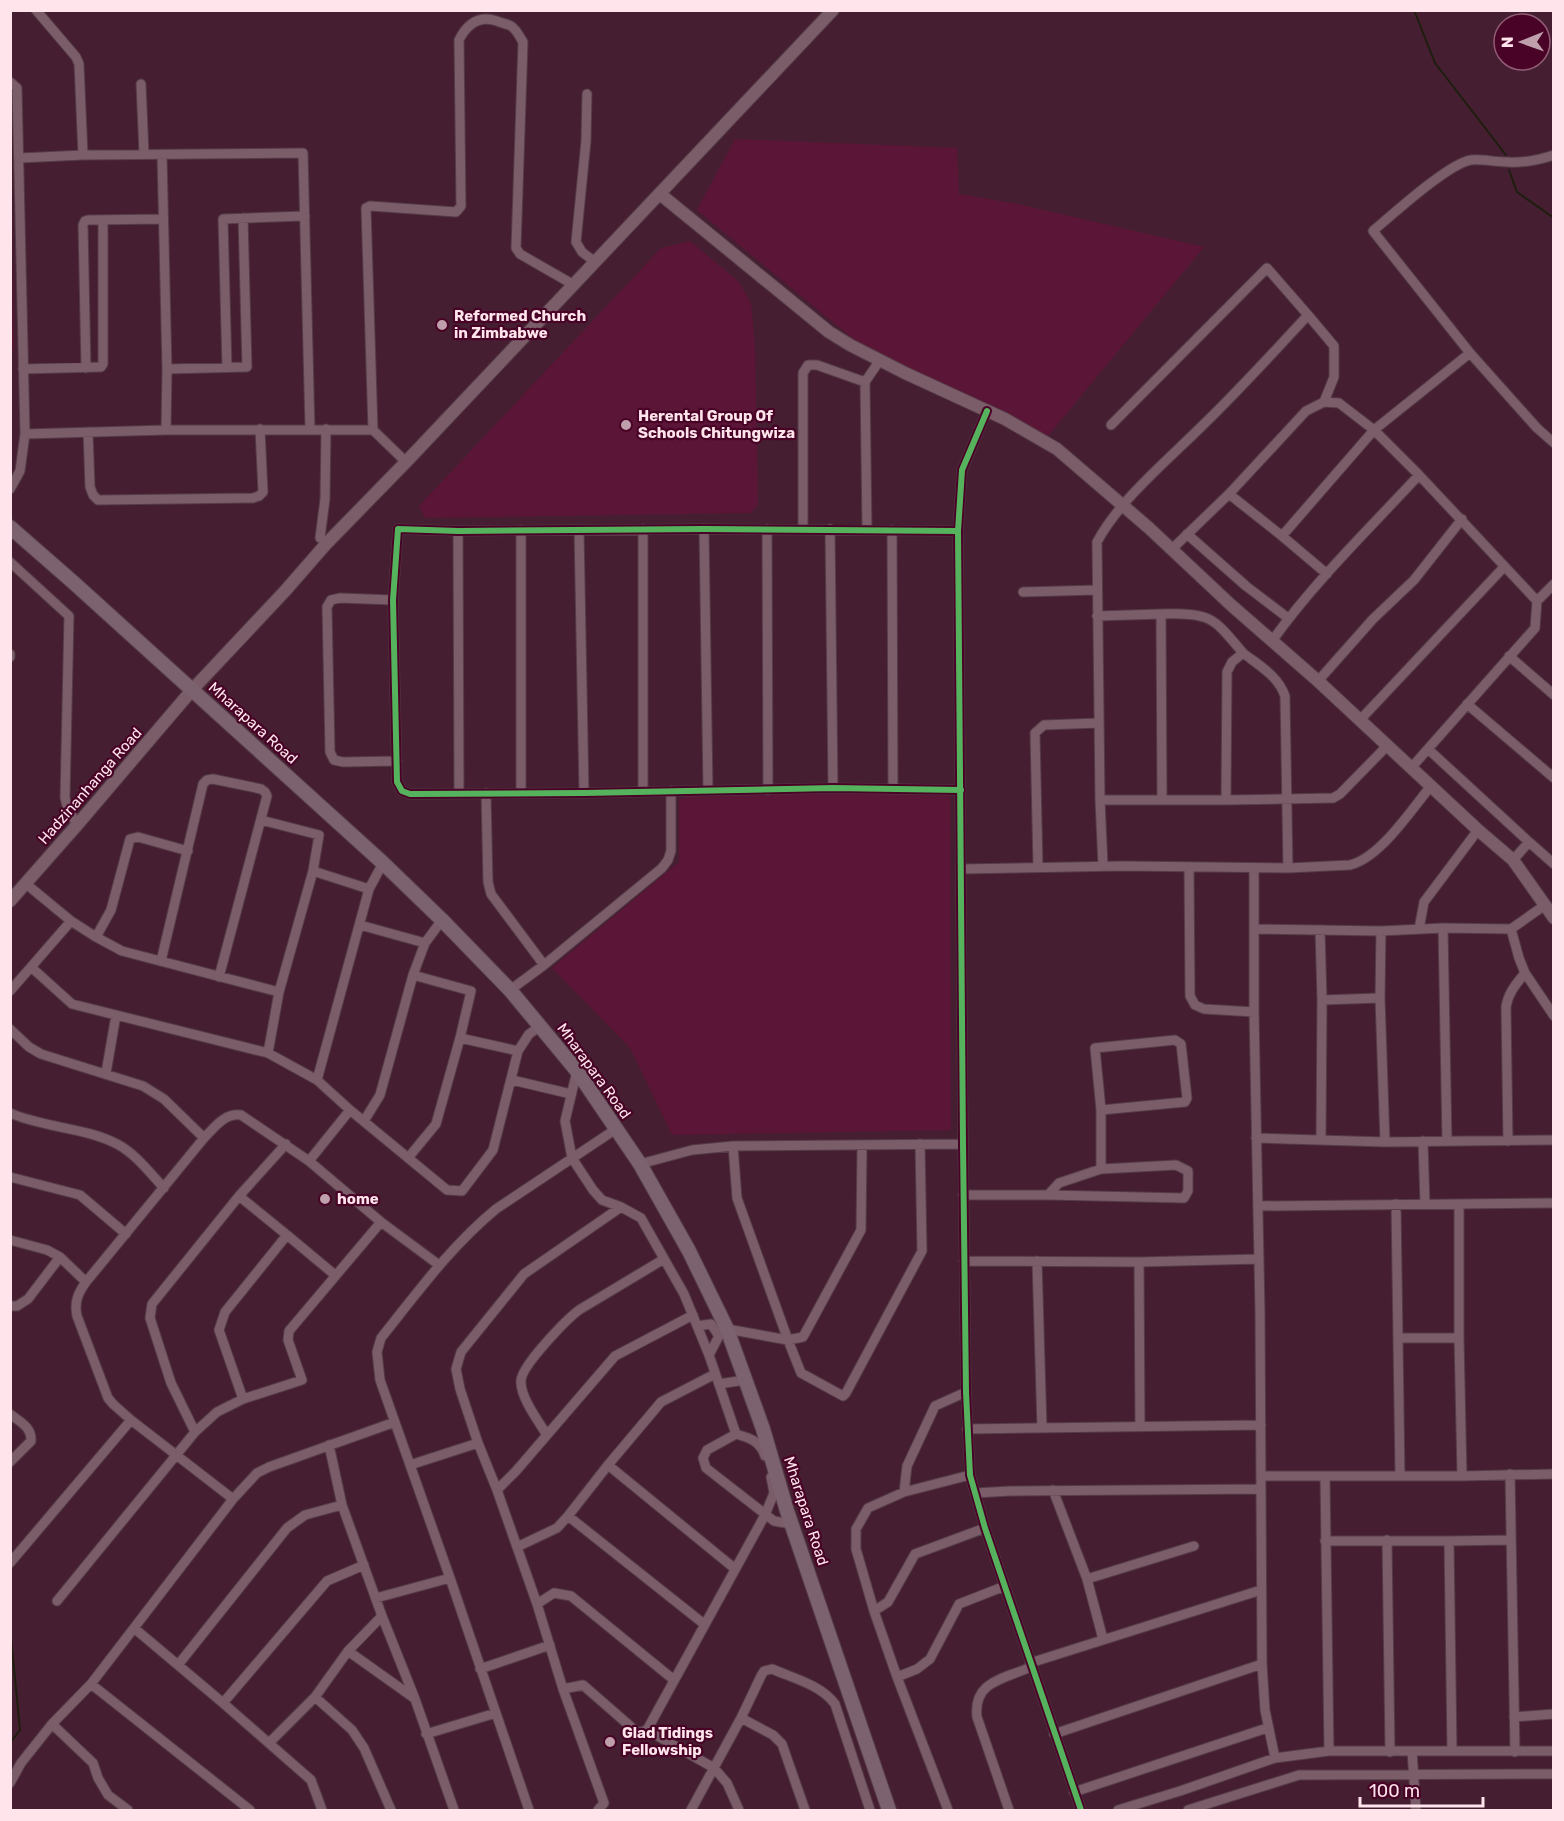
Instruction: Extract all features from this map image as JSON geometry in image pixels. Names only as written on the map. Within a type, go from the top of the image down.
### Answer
[{"type":"main road","name":"Mharapara Road","points":[[10,527],[192,690],[442,920],[510,990],[577,1071],[640,1164],[689,1251],[745,1380],[763,1429],[791,1524],[889,1810]]},
{"type":"street","points":[[36,10],[76,57],[79,64],[83,155]]},
{"type":"street","name":"Hadzinanhanga Road","points":[[10,901],[192,690],[326,544],[833,10]]},
{"type":"street","points":[[373,430],[366,208],[370,206],[456,212],[461,206],[459,40],[471,23],[481,19],[491,19],[512,26],[523,42],[516,248],[519,254],[574,285]]},
{"type":"street","points":[[10,82],[17,88],[26,434],[20,471],[10,489]]},
{"type":"street","points":[[141,84],[144,154]]},
{"type":"street","points":[[587,94],[586,141],[576,242],[582,252],[595,262]]},
{"type":"street","points":[[20,158],[83,155],[303,153],[310,429]]},
{"type":"street","points":[[162,154],[167,369],[166,430]]},
{"type":"street","points":[[1554,155],[1544,159],[1512,162],[1477,160],[1462,162],[1418,193],[1373,231],[1470,353],[1537,428],[1554,443]]},
{"type":"street","points":[[660,194],[829,332],[880,360],[1005,419],[1057,449],[1172,549],[1513,860],[1554,918]]},
{"type":"street","points":[[227,367],[223,219],[305,216]]},
{"type":"street","points":[[167,369],[247,367],[243,218]]},
{"type":"street","points":[[86,368],[83,225],[85,221],[164,219]]},
{"type":"street","points":[[23,369],[86,368],[101,367],[103,364],[103,220]]},
{"type":"street","points":[[1111,425],[1267,268],[1334,346],[1334,378],[1324,402]]},
{"type":"street","points":[[1103,866],[1098,723],[1097,542],[1122,505],[1213,416],[1308,315]]},
{"type":"street","points":[[1282,536],[1374,430],[1470,353]]},
{"type":"street","points":[[867,529],[865,382],[880,360]]},
{"type":"street","points":[[803,529],[803,373],[808,366],[817,365],[865,382]]},
{"type":"street","points":[[1172,549],[1229,494],[1306,411],[1324,402],[1339,403],[1374,430],[1462,519],[1537,601]]},
{"type":"street","points":[[987,411],[962,470],[958,531],[963,1196],[966,1392],[970,1475],[985,1528],[1081,1810]]},
{"type":"street","points":[[88,432],[90,487],[98,500],[253,498],[263,492],[260,429]]},
{"type":"street","points":[[320,538],[326,499],[326,429]]},
{"type":"street","points":[[26,434],[166,430],[373,430],[406,462]]},
{"type":"street","points":[[1272,641],[1288,618],[1419,475]]},
{"type":"street","points":[[1229,494],[1327,574]]},
{"type":"street","points":[[1318,681],[1372,620],[1414,580],[1462,519]]},
{"type":"street","points":[[958,531],[398,529],[393,600],[397,782],[402,792],[410,794],[584,793],[833,788],[961,790]]},
{"type":"street","points":[[643,529],[643,792]]},
{"type":"street","points":[[705,529],[708,790]]},
{"type":"street","points":[[767,529],[768,790]]},
{"type":"street","points":[[830,529],[833,788]]},
{"type":"street","points":[[521,530],[521,793]]},
{"type":"street","points":[[579,530],[584,793]]},
{"type":"street","points":[[892,530],[893,789]]},
{"type":"street","points":[[458,531],[459,793]]},
{"type":"street","points":[[1187,534],[1246,586],[1288,618]]},
{"type":"street","points":[[10,562],[69,616],[65,798],[77,825]]},
{"type":"street","points":[[1360,720],[1504,567]]},
{"type":"street","points":[[1411,768],[1535,628],[1537,601],[1554,584]]},
{"type":"street","points":[[1023,592],[1096,590]]},
{"type":"street","points":[[393,600],[340,598],[331,600],[327,607],[330,752],[334,760],[343,762],[397,761]]},
{"type":"street","points":[[1161,614],[1162,800]]},
{"type":"street","points":[[1097,616],[1188,614],[1207,618],[1220,626],[1243,653],[1274,677],[1281,686],[1285,696],[1288,868]]},
{"type":"street","points":[[1226,800],[1227,672],[1232,662],[1243,653]]},
{"type":"street","points":[[1509,656],[1554,695]]},
{"type":"street","points":[[1467,704],[1554,778]]},
{"type":"street","points":[[1038,867],[1035,733],[1044,725],[1098,723]]},
{"type":"street","points":[[1100,800],[1336,797],[1387,746]]},
{"type":"street","points":[[1428,749],[1554,864]]},
{"type":"street","points":[[161,961],[203,784],[213,779],[261,789],[267,796],[219,977]]},
{"type":"street","points":[[962,869],[1103,866],[1288,868],[1350,865],[1360,863],[1384,843],[1431,786]]},
{"type":"street","points":[[510,990],[662,868],[671,851],[671,791]]},
{"type":"street","points":[[486,793],[488,882],[491,894],[544,965]]},
{"type":"street","points":[[261,820],[319,835],[313,871],[279,992],[268,1053]]},
{"type":"street","points":[[1419,929],[1424,902],[1478,830]]},
{"type":"street","points":[[96,937],[111,910],[130,839],[138,837],[188,851]]},
{"type":"street","points":[[1513,860],[1529,842]]},
{"type":"street","points":[[317,1080],[369,889],[383,864]]},
{"type":"street","points":[[1189,867],[1190,996],[1195,1005],[1203,1009],[1254,1012]]},
{"type":"street","points":[[1254,867],[1262,1664],[1264,1710],[1275,1758]]},
{"type":"street","points":[[313,871],[369,889]]},
{"type":"street","points":[[25,883],[71,921],[122,951],[279,992]]},
{"type":"street","points":[[1255,929],[1381,931],[1443,928],[1511,929],[1545,905]]},
{"type":"street","points":[[364,1121],[380,1095],[413,975],[425,943],[442,920]]},
{"type":"street","points":[[10,991],[71,921]]},
{"type":"street","points":[[360,925],[425,943]]},
{"type":"street","points":[[1443,928],[1447,1141]]},
{"type":"street","points":[[1511,929],[1525,973],[1554,1016]]},
{"type":"street","points":[[1320,930],[1321,1138]]},
{"type":"street","points":[[1381,931],[1380,998],[1385,1142]]},
{"type":"street","points":[[31,968],[72,1004],[268,1053],[317,1080],[447,1190],[462,1191],[493,1150],[518,1052],[529,1034],[540,1026]]},
{"type":"street","points":[[1508,1141],[1506,1007],[1507,998],[1525,973]]},
{"type":"street","points":[[408,1158],[436,1124],[471,991],[413,975]]},
{"type":"street","points":[[1322,1000],[1380,998]]},
{"type":"street","points":[[105,1073],[116,1015]]},
{"type":"street","points":[[10,1029],[29,1047],[41,1054],[143,1086],[164,1099],[204,1138]]},
{"type":"street","points":[[460,1038],[518,1052]]},
{"type":"street","points":[[1101,1110],[1185,1102],[1187,1098],[1181,1044],[1174,1040],[1095,1048],[1101,1110],[1101,1169]]},
{"type":"street","points":[[577,1071],[565,1121],[572,1158],[602,1200],[641,1218],[684,1294],[709,1355],[736,1434]]},
{"type":"street","points":[[512,1080],[571,1094]]},
{"type":"street","points":[[309,1161],[350,1110]]},
{"type":"street","points":[[10,1113],[118,1144],[164,1188]]},
{"type":"street","points":[[233,1499],[131,1420],[108,1398],[75,1305],[79,1292],[86,1282],[204,1138],[224,1118],[232,1114],[241,1115],[309,1161],[381,1222],[439,1265]]},
{"type":"street","points":[[530,1810],[380,1380],[377,1352],[381,1338],[439,1265],[480,1223],[496,1209],[616,1129]]},
{"type":"street","points":[[1256,1138],[1321,1138],[1385,1142],[1554,1140]]},
{"type":"street","points":[[1424,1142],[1425,1204]]},
{"type":"street","points":[[195,1432],[171,1383],[150,1318],[152,1304],[239,1196],[286,1144]]},
{"type":"street","points":[[733,1146],[737,1198],[801,1373],[843,1396],[922,1251],[920,1144]]},
{"type":"street","points":[[640,1164],[692,1150],[733,1146],[963,1144]]},
{"type":"street","points":[[697,1326],[711,1324],[723,1333],[788,1340],[803,1337],[861,1230],[862,1146]]},
{"type":"street","points":[[963,1196],[1048,1195],[1176,1199],[1184,1198],[1188,1191],[1188,1171],[1176,1165],[1101,1169],[1059,1183],[1048,1195]]},
{"type":"street","points":[[10,1178],[80,1195],[126,1234]]},
{"type":"street","points":[[239,1196],[335,1275]]},
{"type":"street","points":[[1258,1206],[1554,1203]]},
{"type":"street","points":[[1396,1204],[1400,1476]]},
{"type":"street","points":[[1459,1204],[1462,1476]]},
{"type":"street","points":[[597,1810],[604,1803],[563,1689],[537,1604],[478,1443],[460,1389],[456,1369],[461,1352],[524,1274],[621,1207]]},
{"type":"street","points":[[57,1600],[195,1432],[217,1412],[243,1399],[302,1380],[288,1340],[290,1331],[381,1222]]},
{"type":"street","points":[[243,1399],[219,1330],[225,1312],[287,1235]]},
{"type":"street","points":[[10,1240],[47,1250],[60,1257],[86,1282]]},
{"type":"street","points":[[10,1306],[28,1299],[60,1257]]},
{"type":"street","points":[[547,1435],[527,1403],[520,1382],[524,1371],[566,1320],[664,1258]]},
{"type":"street","points":[[964,1261],[1139,1262],[1259,1259]]},
{"type":"street","points":[[1037,1260],[1042,1428]]},
{"type":"street","points":[[1139,1262],[1140,1427]]},
{"type":"street","points":[[497,1490],[615,1356],[693,1315]]},
{"type":"street","points":[[709,1355],[723,1333]]},
{"type":"street","points":[[1399,1338],[1459,1338]]},
{"type":"street","points":[[517,1547],[556,1528],[568,1516],[661,1402],[715,1374]]},
{"type":"street","points":[[719,1383],[745,1380]]},
{"type":"street","points":[[904,1492],[907,1466],[935,1406],[966,1392]]},
{"type":"street","points":[[10,1414],[32,1434],[31,1441],[10,1462]]},
{"type":"street","points":[[10,1563],[131,1420]]},
{"type":"street","points":[[10,1783],[21,1763],[52,1724],[91,1683],[233,1499],[257,1473],[395,1422]]},
{"type":"street","points":[[967,1429],[1261,1425]]},
{"type":"street","points":[[563,1689],[583,1685],[638,1733],[647,1730],[765,1515],[774,1493],[762,1447],[751,1438],[736,1434],[707,1450],[703,1458],[706,1468],[765,1515],[774,1521],[791,1524]]},
{"type":"street","points":[[410,1465],[478,1443]]},
{"type":"street","points":[[329,1445],[342,1505],[454,1810]]},
{"type":"street","points":[[608,1465],[734,1568]]},
{"type":"street","points":[[1510,1474],[1515,1752]]},
{"type":"street","points":[[1261,1476],[1554,1474]]},
{"type":"street","points":[[948,1810],[874,1611],[856,1550],[856,1529],[868,1508],[904,1492],[970,1475]]},
{"type":"street","points":[[1325,1476],[1329,1752]]},
{"type":"street","points":[[975,1494],[1053,1490],[1261,1489]]},
{"type":"street","points":[[1053,1490],[1087,1579],[1103,1639]]},
{"type":"street","points":[[178,1665],[288,1528],[305,1515],[342,1505]]},
{"type":"street","points":[[568,1516],[704,1624]]},
{"type":"street","points":[[874,1611],[888,1602],[915,1554],[985,1528]]},
{"type":"street","points":[[1388,1540],[1390,1752]]},
{"type":"street","points":[[1325,1541],[1511,1540]]},
{"type":"street","points":[[1449,1541],[1452,1751]]},
{"type":"street","points":[[1087,1579],[1194,1545]]},
{"type":"street","points":[[223,1703],[327,1581],[364,1565]]},
{"type":"street","points":[[376,1598],[450,1578]]},
{"type":"street","points":[[897,1677],[917,1669],[930,1659],[959,1604],[1005,1586]]},
{"type":"street","points":[[1009,1810],[977,1717],[976,1708],[981,1692],[987,1686],[1031,1665],[1103,1639],[1262,1590]]},
{"type":"street","points":[[537,1604],[554,1593],[571,1596],[674,1680]]},
{"type":"street","points":[[269,1743],[315,1697],[348,1651],[382,1616]]},
{"type":"street","points":[[134,1628],[311,1780],[322,1810]]},
{"type":"street","points":[[480,1669],[550,1645]]},
{"type":"street","points":[[348,1651],[415,1699]]},
{"type":"street","points":[[1054,1734],[1262,1664]]},
{"type":"street","points":[[691,1810],[764,1671],[772,1669],[829,1695],[839,1715],[870,1810]]},
{"type":"street","points":[[91,1683],[250,1810]]},
{"type":"street","points":[[315,1697],[352,1731],[364,1748],[391,1810]]},
{"type":"street","points":[[426,1734],[496,1713]]},
{"type":"street","points":[[1514,1717],[1554,1714]]},
{"type":"street","points":[[741,1718],[773,1735],[782,1743],[805,1810]]},
{"type":"street","points":[[52,1724],[93,1763],[98,1778],[108,1795],[128,1810]]},
{"type":"street","points":[[1074,1792],[1268,1728]]},
{"type":"street","points":[[647,1730],[714,1768],[727,1783],[739,1810]]},
{"type":"street","points":[[1118,1810],[1275,1758],[1329,1752],[1554,1751]]},
{"type":"street","points":[[1412,1752],[1416,1810]]},
{"type":"street","points":[[1180,1791],[1188,1810],[1299,1775],[1554,1774]]},
{"type":"shaded area","points":[[735,139],[957,148],[959,194],[1018,204],[1204,247],[1048,436],[858,343],[697,210]]},
{"type":"shaded area","points":[[11,208],[14,351],[10,351]]},
{"type":"shaded area","name":"Herental Group Of Schools Chitungwiza","points":[[690,241],[739,282],[751,303],[755,345],[758,504],[751,513],[425,518],[419,506],[661,248]]},
{"type":"shaded area","points":[[950,792],[951,1130],[672,1135],[630,1048],[552,968],[679,862],[679,799],[690,795]]},
{"type":"waterway","points":[[1414,10],[1435,63],[1506,155]]},
{"type":"waterway","points":[[1509,170],[1517,192],[1554,218]]},
{"type":"waterway","points":[[10,1627],[20,1730],[10,1743]]},
{"type":"cycle path","points":[[987,411],[962,470],[958,531],[966,1392],[970,1475],[985,1528],[1081,1810]]},
{"type":"cycle path","points":[[958,531],[398,529],[393,600],[397,782],[402,791],[410,794],[833,788],[961,790]]},
{"type":"place","name":"Reformed Church in Zimbabwe","points":[[442,325]]},
{"type":"place","name":"Herental Group Of Schools Chitungwiza","points":[[626,425]]},
{"type":"place","name":"home","points":[[325,1199]]},
{"type":"place","name":"Glad Tidings Fellowship","points":[[610,1742]]}]
